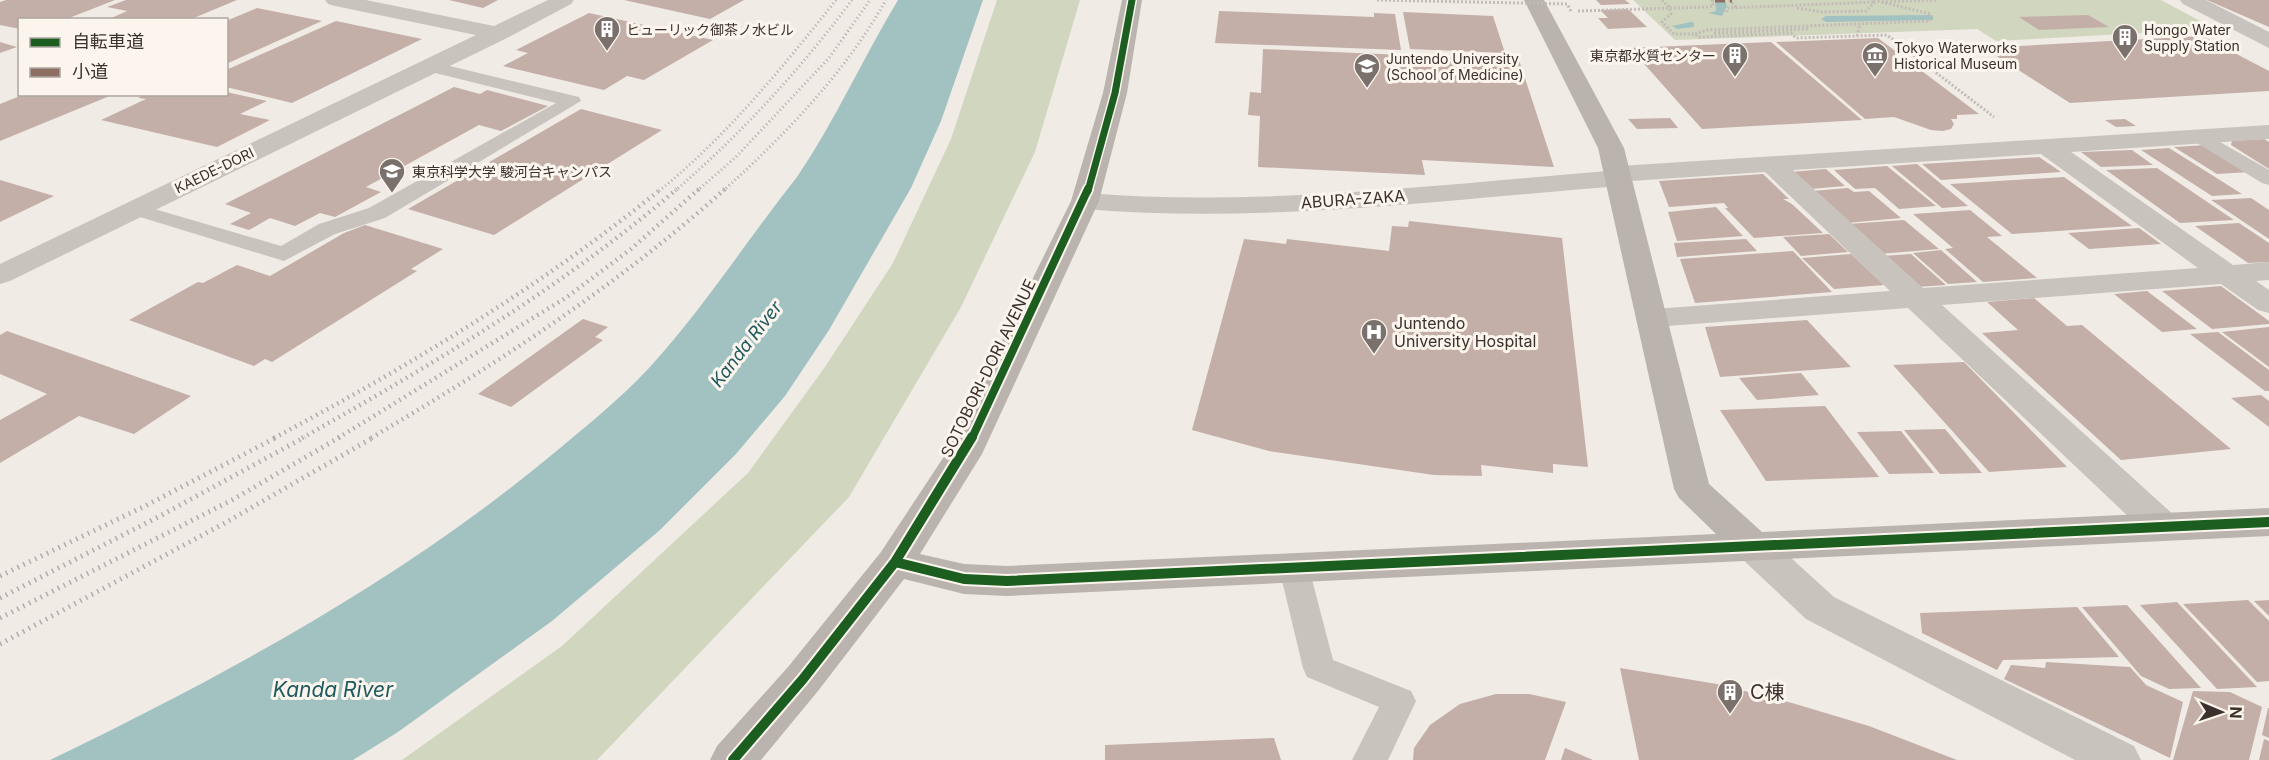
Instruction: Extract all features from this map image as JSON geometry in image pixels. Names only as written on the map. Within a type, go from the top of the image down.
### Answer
[{"type":"street","points":[[335,0],[498,33]]},
{"type":"street","name":"KAEDE-DORI","points":[[0,275],[564,0]]},
{"type":"street","name":"SOTOBORI-DORI AVENUE","points":[[733,760],[774,713],[895,562],[964,454],[1085,201],[1115,93],[1132,0]]},
{"type":"street","points":[[1534,0],[1611,148],[1620,176],[1654,318],[1692,489],[1820,608],[2118,760]]},
{"type":"street","points":[[2190,0],[2269,41]]},
{"type":"street","name":"ABURA-ZAKA","points":[[1085,201],[1145,206],[1297,204],[1620,176],[2269,132]]},
{"type":"street","points":[[2047,147],[2269,304]]},
{"type":"street","points":[[1771,165],[2163,527]]},
{"type":"street","points":[[1654,318],[2269,271]]},
{"type":"street","points":[[895,562],[964,579],[1007,581],[2163,527],[2264,528]]},
{"type":"street","points":[[765,760],[774,713]]},
{"type":"lane","points":[[134,209],[284,254],[327,230],[377,213],[572,101],[429,66]]},
{"type":"lane","points":[[2199,136],[2269,179]]},
{"type":"lane","points":[[1294,567],[1319,668],[1399,700],[1370,760]]},
{"type":"path","points":[[1377,0],[1567,4],[1571,11],[1669,7],[1708,8],[1713,6],[1712,1],[1716,1]]},
{"type":"path","points":[[1662,0],[1669,7],[1671,14],[1662,22],[1674,34],[1695,34],[1707,30],[1930,21],[1930,14],[1875,1]]},
{"type":"path","points":[[1729,0],[1737,9]]},
{"type":"path","points":[[1831,0],[1834,3]]},
{"type":"path","points":[[1726,12],[1728,8],[1936,0]]},
{"type":"path","points":[[1789,7],[1822,12],[1866,11],[1875,1]]},
{"type":"path","points":[[1857,36],[1860,24]]},
{"type":"path","points":[[1718,36],[1714,33],[1808,29],[1804,26]]},
{"type":"path","points":[[1695,34],[1699,37],[1791,33],[1796,38],[1887,35],[1995,114],[1992,125]]},
{"type":"green space","points":[[997,0],[1080,0],[1035,152],[961,307],[849,497],[597,760],[402,760],[562,646],[748,473],[825,367],[893,263],[951,139]]},
{"type":"green space","points":[[1633,0],[2161,0],[2215,29],[1996,41],[1977,29],[1675,40]]},
{"type":"water","name":"Kanda River","points":[[898,0],[983,0],[941,121],[911,188],[829,330],[785,396],[736,454],[660,530],[552,621],[398,732],[353,760],[50,760],[245,660],[371,585],[491,503],[613,403],[649,368],[688,322],[797,177],[824,134]]},
{"type":"building","points":[[6,0],[115,0],[69,18],[18,18],[18,29],[0,25],[0,2]]},
{"type":"building","points":[[126,0],[237,0],[194,18],[111,18],[127,11],[107,7]]},
{"type":"building","points":[[449,0],[498,0],[483,8]]},
{"type":"building","points":[[624,0],[744,0],[710,19]]},
{"type":"building","points":[[1596,0],[1625,0],[1630,4],[1601,5]]},
{"type":"building","points":[[2207,0],[2269,0],[2269,27]]},
{"type":"building","points":[[257,8],[322,21],[228,63],[228,20]]},
{"type":"building","points":[[1628,9],[1647,27],[1608,29],[1598,18],[1608,18],[1600,10]]},
{"type":"building","points":[[1219,11],[1374,17],[1374,13],[1395,14],[1401,50],[1215,43]]},
{"type":"building","points":[[1403,12],[1493,16],[1505,53],[1410,49]]},
{"type":"building","name":"ヒューリック御茶ノ水ビル","points":[[589,13],[713,40],[644,80],[627,76],[604,90],[503,66],[528,53],[516,50]]},
{"type":"building","points":[[2088,15],[2109,27],[2039,30],[2019,17]]},
{"type":"building","points":[[336,21],[422,39],[292,103],[228,87],[228,69]]},
{"type":"building","name":"Hongo Water Supply Station","points":[[2202,36],[2269,71],[2269,91],[2070,103],[1984,48]]},
{"type":"building","points":[[1878,38],[1979,114],[1957,115],[1957,119],[1951,119],[1954,124],[1951,129],[1943,131],[1931,130],[1894,117],[1865,119],[1776,42]]},
{"type":"building","points":[[0,42],[17,47],[0,53]]},
{"type":"building","name":"東京都水質センター","points":[[1771,42],[1862,120],[1702,129],[1630,48]]},
{"type":"building","points":[[1263,49],[1519,60],[1554,167],[1422,160],[1425,175],[1258,167],[1260,116],[1248,115],[1250,92],[1261,93]]},
{"type":"building","points":[[454,87],[480,94],[487,90],[548,106],[501,131],[479,125],[366,187],[381,192],[335,217],[320,213],[295,226],[270,218],[249,230],[230,224],[251,213],[225,204]]},
{"type":"building","points":[[228,92],[267,101],[240,114],[270,120],[217,147],[101,120],[146,99],[138,98],[142,96],[228,96]]},
{"type":"building","points":[[20,96],[110,96],[0,141],[0,104]]},
{"type":"building","points":[[581,109],[662,130],[494,235],[408,209]]},
{"type":"building","points":[[1670,118],[1678,128],[1637,129],[1628,119]]},
{"type":"building","points":[[2125,119],[2136,126],[2116,127],[2105,120]]},
{"type":"building","points":[[2264,139],[2269,142],[2269,169],[2231,145],[2232,141]]},
{"type":"building","points":[[2206,145],[2250,172],[2217,174],[2174,147]]},
{"type":"building","points":[[2169,148],[2242,194],[2212,196],[2141,150]]},
{"type":"building","points":[[2132,150],[2153,165],[2101,167],[2081,152]]},
{"type":"building","points":[[2039,157],[2061,172],[1941,180],[1922,164]]},
{"type":"building","points":[[1917,164],[1968,206],[1942,208],[1892,166]]},
{"type":"building","points":[[1887,166],[1936,206],[1899,209],[1875,188],[1855,189],[1834,170]]},
{"type":"building","points":[[2157,168],[2234,220],[2180,223],[2106,170]]},
{"type":"building","points":[[1826,169],[1845,186],[1810,189],[1791,172]]},
{"type":"building","points":[[1763,174],[1789,199],[1783,199],[1792,204],[1823,233],[1754,238],[1725,208],[1728,208],[1724,203],[1669,207],[1659,181]]},
{"type":"building","points":[[2064,177],[2132,226],[2012,234],[1950,184]]},
{"type":"building","points":[[0,180],[54,196],[0,222]]},
{"type":"building","points":[[1848,188],[1854,192],[1869,191],[1901,218],[1847,223],[1812,191]]},
{"type":"building","points":[[2251,198],[2269,210],[2269,239],[2211,200]]},
{"type":"building","points":[[1716,207],[1743,236],[1677,241],[1668,212]]},
{"type":"building","points":[[1970,210],[2002,236],[1987,237],[2037,278],[1983,282],[1945,249],[1953,248],[1913,214]]},
{"type":"building","points":[[1904,220],[1939,249],[1879,254],[1848,224]]},
{"type":"building","points":[[1409,221],[1562,238],[1588,467],[1553,464],[1553,473],[1481,465],[1482,476],[1434,475],[1269,451],[1192,430],[1244,239],[1286,244],[1287,239],[1389,251],[1392,226],[1408,227]]},
{"type":"building","points":[[2239,223],[2269,243],[2269,262],[2248,263],[2195,226]]},
{"type":"building","points":[[365,225],[443,249],[411,269],[417,271],[272,362],[265,359],[254,366],[129,320],[198,282],[203,283],[237,265],[270,276],[344,233]]},
{"type":"building","points":[[2139,228],[2161,244],[2089,249],[2068,233]]},
{"type":"building","points":[[1829,234],[1848,252],[1801,256],[1783,237]]},
{"type":"building","points":[[1746,239],[1757,251],[1677,257],[1674,243]]},
{"type":"building","points":[[1941,250],[1977,282],[1948,284],[1913,253]]},
{"type":"building","points":[[1793,251],[1832,292],[1695,303],[1680,259]]},
{"type":"building","points":[[1851,254],[1884,285],[1834,289],[1802,258]]},
{"type":"building","points":[[1911,254],[1946,285],[1917,287],[1882,256]]},
{"type":"building","points":[[2221,286],[2269,321],[2269,324],[2212,329],[2162,291]]},
{"type":"building","points":[[2147,291],[2197,329],[2162,332],[2114,294]]},
{"type":"building","points":[[2034,298],[2067,326],[2082,325],[2231,449],[2121,460],[1982,333],[2018,330],[1987,302]]},
{"type":"building","points":[[583,319],[608,327],[595,337],[603,340],[511,407],[478,394]]},
{"type":"building","points":[[1807,320],[1851,367],[1720,377],[1705,327]]},
{"type":"building","points":[[2269,327],[2269,367],[2222,332]]},
{"type":"building","points":[[7,331],[191,396],[134,434],[79,416],[0,463],[0,420],[47,394],[0,374],[0,335]]},
{"type":"building","points":[[2218,332],[2269,370],[2269,391],[2265,391],[2190,334]]},
{"type":"building","points":[[1964,362],[2067,467],[1989,472],[1893,365]]},
{"type":"building","points":[[1801,373],[1819,395],[1757,400],[1739,378]]},
{"type":"building","points":[[2261,395],[2269,401],[2269,427],[2231,398]]},
{"type":"building","points":[[1825,406],[1879,477],[1766,481],[1720,410]]},
{"type":"building","points":[[1945,429],[1982,473],[1940,474],[1904,430]]},
{"type":"building","points":[[1901,431],[1934,473],[1889,474],[1857,432]]},
{"type":"building","points":[[2248,600],[2269,621],[2269,681],[2257,682],[2183,604]]},
{"type":"building","points":[[2269,600],[2269,616],[2254,601]]},
{"type":"building","points":[[2177,602],[2257,687],[2217,689],[2140,605]]},
{"type":"building","points":[[2127,605],[2201,688],[2169,689],[2141,676],[2082,607]]},
{"type":"building","points":[[2077,607],[2119,657],[2003,660],[1997,670],[1922,633],[1920,613]]},
{"type":"building","points":[[2046,662],[2130,667],[2146,685],[2183,702],[2170,758],[2004,679],[2011,665],[2045,668]]},
{"type":"building","name":"C棟","points":[[1620,668],[1717,684],[1792,703],[1869,726],[1957,760],[1639,760]]},
{"type":"building","points":[[2193,691],[2230,692],[2262,707],[2249,760],[2173,760]]},
{"type":"building","points":[[1496,694],[1529,694],[1566,702],[1545,760],[1413,760],[1414,748],[1430,725],[1460,704]]},
{"type":"building","points":[[2269,708],[2269,738],[2262,735]]},
{"type":"building","points":[[1274,738],[1281,760],[1105,760],[1105,745]]},
{"type":"building","points":[[2264,739],[2269,741],[2269,760],[2259,760]]},
{"type":"building","points":[[1565,748],[1593,760],[1561,760]]},
{"type":"waterway","points":[[1713,13],[1719,14],[1722,6],[1720,0]]},
{"type":"waterway","points":[[1826,19],[1930,18]]},
{"type":"waterway","points":[[1677,26],[1691,25]]},
{"type":"railway","points":[[659,191],[708,148],[731,124],[836,0]]},
{"type":"railway","points":[[675,191],[769,100],[852,0]]},
{"type":"railway","points":[[697,191],[736,157],[829,58],[870,0]]},
{"type":"railway","points":[[723,191],[769,148],[833,78],[870,27],[886,0]]},
{"type":"railway","points":[[274,438],[374,383],[473,323],[570,258],[661,189]]},
{"type":"railway","points":[[302,438],[448,353],[543,292],[589,259],[677,189]]},
{"type":"railway","points":[[338,438],[567,297],[631,249],[699,189]]},
{"type":"railway","points":[[371,438],[509,353],[554,322],[642,259],[725,189]]},
{"type":"railway","points":[[0,576],[145,506],[277,437]]},
{"type":"railway","points":[[0,598],[160,516],[305,437]]},
{"type":"railway","points":[[0,618],[232,500],[340,437]]},
{"type":"railway","points":[[0,644],[223,524],[374,437]]},
{"type":"marked path","points":[[1715,0],[1732,0]]},
{"type":"cycle path","points":[[733,760],[803,679],[895,562],[964,454],[1085,201],[1115,93],[1132,0]]},
{"type":"cycle path","points":[[895,562],[964,579],[1007,581],[2269,522]]},
{"type":"place","name":"ヒューリック御茶ノ水ビル","points":[[607,52]]},
{"type":"place","name":"Hongo Water Supply Station","points":[[2125,60]]},
{"type":"place","name":"東京都水質センター","points":[[1735,78]]},
{"type":"place","name":"Tokyo Waterworks Historical Museum","points":[[1875,78]]},
{"type":"place","name":"Juntendo University (School of Medicine)","points":[[1367,89]]},
{"type":"place","name":"東京科学大学 駿河台キャンパス","points":[[392,194]]},
{"type":"place","name":"Juntendo University Hospital","points":[[1374,355]]},
{"type":"place","name":"C棟","points":[[1730,715]]}]
